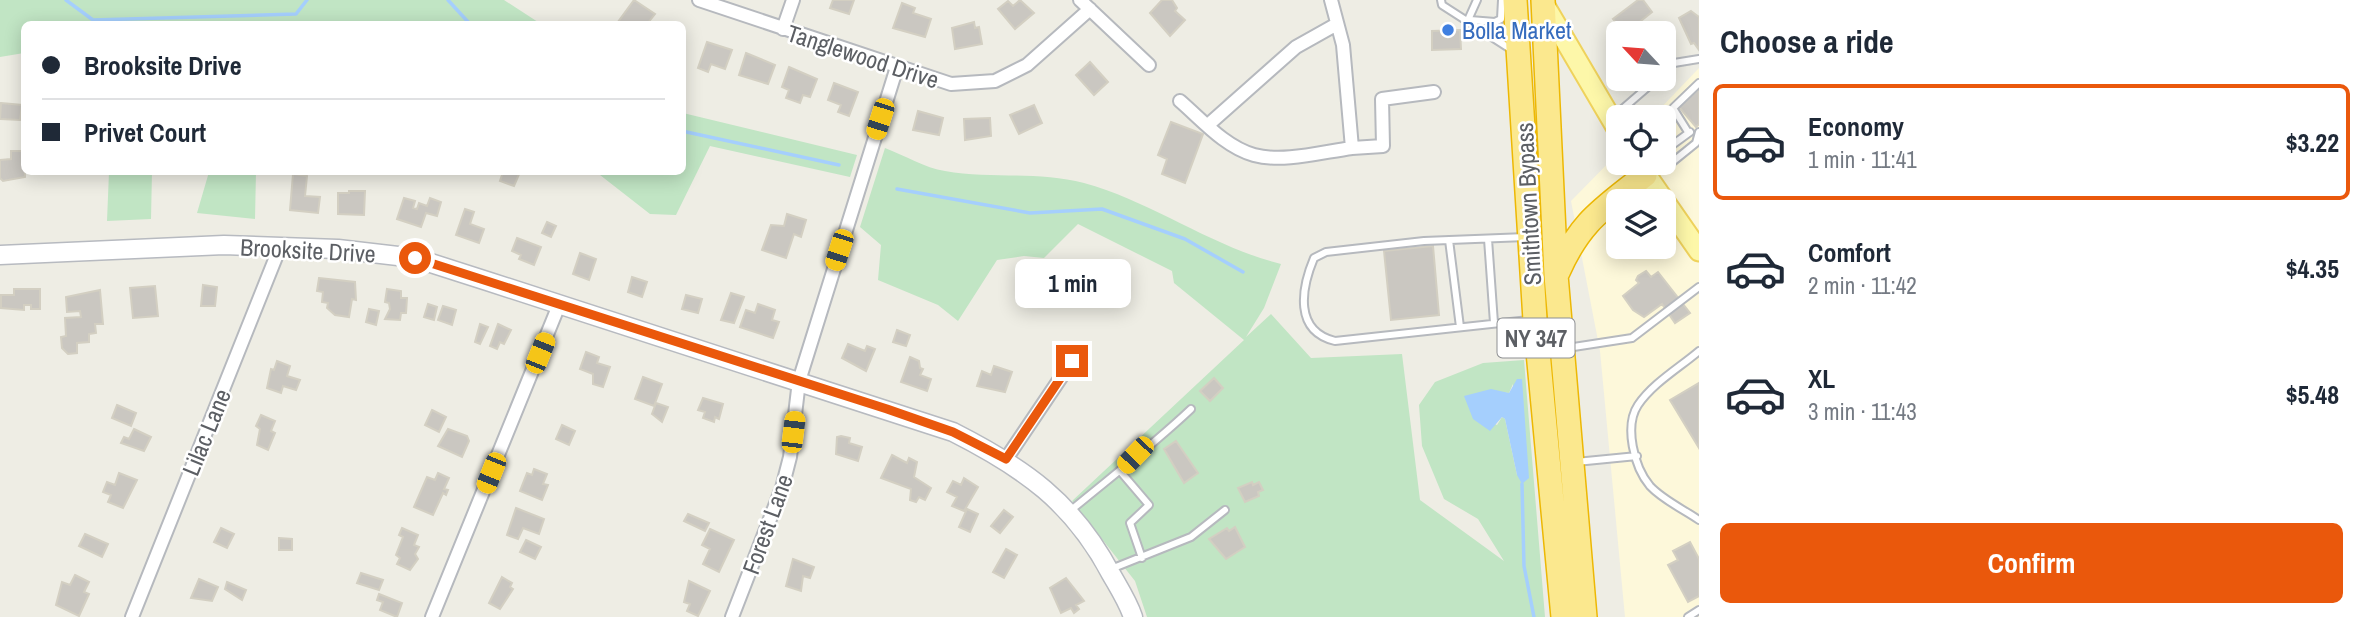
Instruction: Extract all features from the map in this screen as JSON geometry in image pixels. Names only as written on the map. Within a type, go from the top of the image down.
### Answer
[{"type":"highway","name":"Smithtown Bypass","points":[[1515,0],[1535,320],[1563,617]]},
{"type":"highway","name":"Smithtown Bypass","points":[[1542,1],[1556,275],[1585,617]]},
{"type":"highway","points":[[1556,275],[1571,243],[1584,225],[1640,175]]},
{"type":"main road","points":[[1542,1],[1606,110]]},
{"type":"main road","points":[[1654,175],[1665,198],[1697,242]]},
{"type":"street","name":"Tanglewood Drive","points":[[699,0],[951,84],[995,81],[1027,65],[1085,4]]},
{"type":"street","points":[[783,29],[793,0]]},
{"type":"street","points":[[1331,0],[1343,45],[1352,148]]},
{"type":"street","points":[[1085,4],[1149,65]]},
{"type":"street","points":[[1208,125],[1296,47],[1337,24]]},
{"type":"street","name":"Forest Lane","points":[[732,617],[782,488],[790,457],[799,381],[897,67]]},
{"type":"street","points":[[1180,101],[1227,142],[1255,155],[1284,156],[1383,146],[1382,99],[1434,92]]},
{"type":"street","name":"Brooksite Drive","points":[[0,255],[224,246],[338,248],[415,258],[953,432],[1006,459],[1043,486],[1092,537],[1133,617]]},
{"type":"street","name":"Lilac Lane","points":[[132,617],[280,247]]},
{"type":"street","points":[[432,617],[559,306]]},
{"type":"street","points":[[1006,459],[1072,361]]},
{"type":"lane","points":[[1441,0],[1442,5],[1491,37],[1507,44],[1519,58]]},
{"type":"lane","points":[[1468,20],[1477,0]]},
{"type":"lane","points":[[1468,20],[1495,22],[1501,19],[1502,0]]},
{"type":"lane","points":[[1676,63],[1699,59]]},
{"type":"lane","points":[[1688,132],[1673,108],[1699,83]]},
{"type":"lane","points":[[1633,105],[1646,91]]},
{"type":"lane","points":[[1676,142],[1688,132],[1699,132],[1696,143],[1676,159]]},
{"type":"lane","points":[[1530,236],[1449,240],[1317,255],[1304,286],[1302,301],[1305,316],[1315,330],[1324,338],[1335,341],[1535,320]]},
{"type":"lane","points":[[1488,239],[1494,323]]},
{"type":"lane","points":[[1449,240],[1460,327]]},
{"type":"lane","points":[[1562,349],[1632,338],[1697,288]]},
{"type":"lane","points":[[1699,351],[1652,390],[1637,406],[1629,424],[1637,456],[1649,485],[1699,520]]},
{"type":"lane","points":[[1068,513],[1144,448],[1168,433],[1191,409]]},
{"type":"lane","points":[[1571,463],[1637,456]]},
{"type":"lane","points":[[1120,471],[1149,505],[1130,523],[1142,558]]},
{"type":"lane","points":[[1109,570],[1191,537],[1225,510]]},
{"type":"lane","points":[[1688,617],[1699,610]]},
{"type":"shaded area","points":[[1699,68],[1699,617],[1625,617],[1600,351],[1571,201],[1606,165],[1606,175],[1676,175],[1676,105],[1664,105]]},
{"type":"green space","points":[[0,0],[504,0],[536,21],[21,21],[21,54],[0,57]]},
{"type":"green space","points":[[686,114],[857,155],[850,177],[710,146],[676,215],[650,214],[600,175],[686,175]]},
{"type":"green space","points":[[885,148],[945,171],[1049,177],[1084,183],[1134,201],[1231,247],[1281,264],[1264,308],[1246,337],[1271,314],[1311,358],[1402,354],[1420,500],[1504,561],[1478,519],[1444,499],[1422,446],[1419,405],[1435,382],[1483,363],[1524,360],[1545,617],[1147,617],[1135,581],[1072,501],[1244,340],[1174,283],[1172,271],[1078,224],[1044,258],[1024,256],[997,260],[958,321],[938,305],[878,280],[881,245],[860,227]],"holes":[[[1513,384],[1517,475],[1505,419],[1502,417],[1497,425],[1473,414],[1470,406],[1497,392],[1509,393]]]},
{"type":"green space","points":[[109,175],[152,175],[151,219],[107,221]]},
{"type":"green space","points":[[208,175],[256,175],[255,219],[197,213]]},
{"type":"water","points":[[1517,379],[1522,379],[1529,478],[1522,484],[1517,475],[1505,419],[1502,417],[1490,431],[1473,419],[1464,396],[1491,389],[1509,393]]},
{"type":"building","points":[[634,0],[655,14],[649,21],[619,21]]},
{"type":"building","points":[[833,0],[854,0],[849,14],[830,8]]},
{"type":"building","points":[[1020,0],[1034,13],[1015,29],[998,9],[1008,1],[1013,6]]},
{"type":"building","points":[[1162,0],[1172,0],[1177,8],[1175,11],[1185,20],[1170,36],[1150,13]]},
{"type":"building","points":[[1638,0],[1643,0],[1652,12],[1641,21],[1613,19]]},
{"type":"building","points":[[902,3],[915,8],[913,13],[931,19],[925,37],[893,28]]},
{"type":"building","points":[[1691,11],[1699,17],[1699,50],[1694,43],[1691,44],[1679,18]]},
{"type":"building","points":[[974,22],[975,28],[979,27],[982,44],[955,49],[952,28]]},
{"type":"building","points":[[1460,30],[1461,49],[1432,50],[1432,31]]},
{"type":"building","points":[[707,42],[732,50],[725,69],[711,64],[708,72],[698,68]]},
{"type":"building","points":[[746,53],[775,65],[768,84],[739,75]]},
{"type":"building","points":[[1090,62],[1108,82],[1094,95],[1076,75]]},
{"type":"building","points":[[789,67],[817,79],[810,97],[803,95],[800,103],[786,98],[789,90],[782,87]]},
{"type":"building","points":[[834,83],[858,92],[849,116],[838,112],[841,105],[828,100]]},
{"type":"building","points":[[1699,89],[1699,124],[1696,127],[1679,107]]},
{"type":"building","points":[[1,103],[21,105],[20,120],[0,119]]},
{"type":"building","points":[[1034,105],[1042,123],[1019,134],[1010,115]]},
{"type":"building","points":[[918,111],[943,118],[939,135],[913,130]]},
{"type":"building","points":[[990,118],[991,136],[965,140],[964,119]]},
{"type":"building","points":[[1171,122],[1203,134],[1185,183],[1162,174],[1167,159],[1158,155]]},
{"type":"building","points":[[11,151],[21,151],[21,175],[25,177],[3,181],[0,178],[0,160],[11,159]]},
{"type":"building","points":[[293,175],[307,176],[305,196],[320,197],[318,213],[290,210]]},
{"type":"building","points":[[502,175],[519,175],[514,186],[500,181]]},
{"type":"building","points":[[365,191],[364,215],[338,214],[338,193]]},
{"type":"building","points":[[404,198],[415,201],[413,208],[417,209],[419,203],[427,206],[430,198],[441,202],[437,216],[426,213],[421,227],[397,219]]},
{"type":"building","points":[[465,209],[474,212],[470,224],[484,229],[479,243],[456,235]]},
{"type":"building","points":[[787,214],[806,220],[801,237],[794,234],[786,258],[762,250],[771,225],[784,226]]},
{"type":"building","points":[[547,222],[556,226],[551,237],[542,233]]},
{"type":"building","points":[[517,238],[541,247],[534,265],[519,259],[521,255],[512,251]]},
{"type":"building","points":[[1433,246],[1439,315],[1391,320],[1384,251]]},
{"type":"building","points":[[580,253],[596,259],[589,280],[573,274]]},
{"type":"building","points":[[1646,271],[1651,277],[1658,272],[1690,313],[1675,323],[1662,304],[1644,317],[1633,310],[1623,296],[1639,283],[1636,280],[1638,276]]},
{"type":"building","points":[[632,277],[647,282],[642,297],[628,292]]},
{"type":"building","points":[[319,278],[355,282],[356,300],[352,299],[349,317],[335,315],[327,308],[328,303],[322,302],[323,292],[317,291]]},
{"type":"building","points":[[203,285],[217,287],[215,306],[201,306]]},
{"type":"building","points":[[155,286],[158,316],[133,318],[130,288]]},
{"type":"building","points":[[14,289],[40,289],[40,309],[31,309],[31,305],[24,305],[24,310],[1,308],[1,295],[14,295]]},
{"type":"building","points":[[387,289],[401,291],[401,298],[407,298],[406,313],[401,313],[400,320],[385,319],[390,309],[389,303],[385,302]]},
{"type":"building","points":[[100,290],[103,324],[95,324],[96,333],[89,334],[89,342],[77,343],[77,353],[68,354],[62,348],[61,337],[66,336],[65,318],[81,317],[80,311],[67,312],[66,297]]},
{"type":"building","points":[[731,293],[744,297],[734,323],[721,320]]},
{"type":"building","points":[[686,295],[702,299],[698,313],[682,309]]},
{"type":"building","points":[[428,304],[437,307],[434,320],[424,317]]},
{"type":"building","points":[[758,304],[775,310],[772,320],[779,322],[773,338],[740,327],[746,310],[755,313]]},
{"type":"building","points":[[443,306],[456,310],[452,325],[438,320]]},
{"type":"building","points":[[369,309],[379,311],[376,325],[366,322]]},
{"type":"building","points":[[480,324],[488,327],[480,344],[475,342]]},
{"type":"building","points":[[498,324],[511,330],[504,344],[500,342],[497,349],[490,346]]},
{"type":"building","points":[[897,330],[910,335],[906,346],[893,342]]},
{"type":"building","points":[[848,344],[865,351],[867,346],[875,349],[866,371],[842,358]]},
{"type":"building","points":[[586,352],[599,357],[597,363],[610,367],[603,387],[593,384],[593,374],[580,369]]},
{"type":"building","points":[[910,357],[919,361],[920,368],[923,369],[920,375],[931,379],[927,391],[901,382]]},
{"type":"building","points":[[277,361],[290,366],[287,376],[300,380],[296,390],[283,386],[281,393],[267,388],[271,369],[274,370]]},
{"type":"building","points":[[994,366],[1012,372],[1005,392],[977,386],[982,371],[991,375]]},
{"type":"building","points":[[643,377],[662,384],[654,406],[635,399]]},
{"type":"building","points":[[1214,378],[1223,388],[1210,401],[1200,391]]},
{"type":"building","points":[[1699,383],[1699,448],[1670,400]]},
{"type":"building","points":[[703,398],[723,404],[719,419],[715,417],[714,422],[703,418],[705,412],[698,410]]},
{"type":"building","points":[[656,403],[668,407],[662,422],[652,414]]},
{"type":"building","points":[[117,405],[136,413],[131,426],[112,418]]},
{"type":"building","points":[[432,410],[446,417],[439,432],[425,425]]},
{"type":"building","points":[[261,415],[275,421],[271,431],[275,433],[268,450],[257,445],[260,429],[256,426]]},
{"type":"building","points":[[562,425],[575,431],[569,445],[556,439]]},
{"type":"building","points":[[134,429],[151,437],[144,451],[121,443],[124,437],[129,439]]},
{"type":"building","points":[[448,429],[467,436],[469,441],[462,457],[438,446]]},
{"type":"building","points":[[837,437],[850,438],[849,443],[862,447],[858,461],[836,454]]},
{"type":"building","points":[[1176,441],[1198,473],[1184,483],[1164,449]]},
{"type":"building","points":[[892,455],[907,463],[909,458],[917,462],[914,477],[931,488],[925,500],[919,497],[916,502],[910,500],[911,489],[881,478]]},
{"type":"building","points":[[534,469],[547,474],[543,484],[548,485],[542,500],[520,491],[527,473],[532,475]]},
{"type":"building","points":[[119,473],[137,480],[123,508],[108,502],[111,495],[103,492],[107,482],[115,485]]},
{"type":"building","points":[[438,473],[449,478],[444,489],[448,490],[446,495],[443,493],[433,515],[414,507],[427,477],[435,480]]},
{"type":"building","points":[[964,478],[978,487],[964,511],[952,506],[957,497],[947,492],[953,481],[961,485]]},
{"type":"building","points":[[1252,482],[1253,485],[1259,482],[1263,490],[1258,492],[1259,496],[1245,502],[1238,488]]},
{"type":"building","points":[[516,508],[544,519],[539,534],[523,528],[518,539],[507,535]]},
{"type":"building","points":[[967,509],[978,514],[970,532],[959,527]]},
{"type":"building","points":[[1004,510],[1013,517],[1000,533],[991,526]]},
{"type":"building","points":[[688,514],[709,523],[705,531],[684,521]]},
{"type":"building","points":[[1235,527],[1245,547],[1226,559],[1209,539],[1227,528],[1229,531]]},
{"type":"building","points":[[221,528],[234,534],[227,548],[214,542]]},
{"type":"building","points":[[402,528],[418,535],[414,545],[419,547],[415,554],[418,559],[410,570],[397,564],[400,558],[396,555],[403,537],[399,535]]},
{"type":"building","points":[[710,529],[734,540],[719,572],[703,564],[710,549],[702,545]]},
{"type":"building","points":[[85,534],[108,544],[102,557],[79,546]]},
{"type":"building","points":[[279,538],[292,539],[292,550],[279,550]]},
{"type":"building","points":[[526,540],[541,547],[535,559],[520,552]]},
{"type":"building","points":[[1690,542],[1699,559],[1699,596],[1688,602],[1668,565],[1678,560],[1673,551]]},
{"type":"building","points":[[1006,549],[1017,555],[1004,578],[993,572]]},
{"type":"building","points":[[793,559],[814,567],[810,578],[803,576],[801,591],[786,586]]},
{"type":"building","points":[[361,573],[383,580],[379,590],[357,583]]},
{"type":"building","points":[[75,575],[89,582],[84,592],[89,594],[79,616],[56,605],[62,582],[70,585]]},
{"type":"building","points":[[502,577],[512,583],[510,587],[513,589],[500,609],[489,603]]},
{"type":"building","points":[[1066,578],[1084,601],[1076,605],[1079,609],[1074,613],[1071,608],[1061,613],[1050,588]]},
{"type":"building","points":[[199,579],[218,587],[212,601],[191,598]]},
{"type":"building","points":[[689,581],[710,591],[698,616],[687,611],[690,604],[684,602]]},
{"type":"building","points":[[227,582],[246,590],[242,600],[225,589]]},
{"type":"building","points":[[379,594],[402,603],[397,617],[380,610],[383,602],[377,600]]},
{"type":"waterway","points":[[66,0],[93,20],[296,14],[307,0]]},
{"type":"waterway","points":[[448,0],[467,21]]},
{"type":"waterway","points":[[686,132],[839,165]]},
{"type":"waterway","points":[[897,189],[1030,213],[1102,209],[1185,239],[1243,272]]},
{"type":"waterway","points":[[1522,484],[1524,566],[1534,617]]},
{"type":"place","name":"Bolla Market","points":[[1448,30]]},
{"type":"route","points":[[415,258],[887,409],[953,432],[1006,459],[1072,361]]}]
